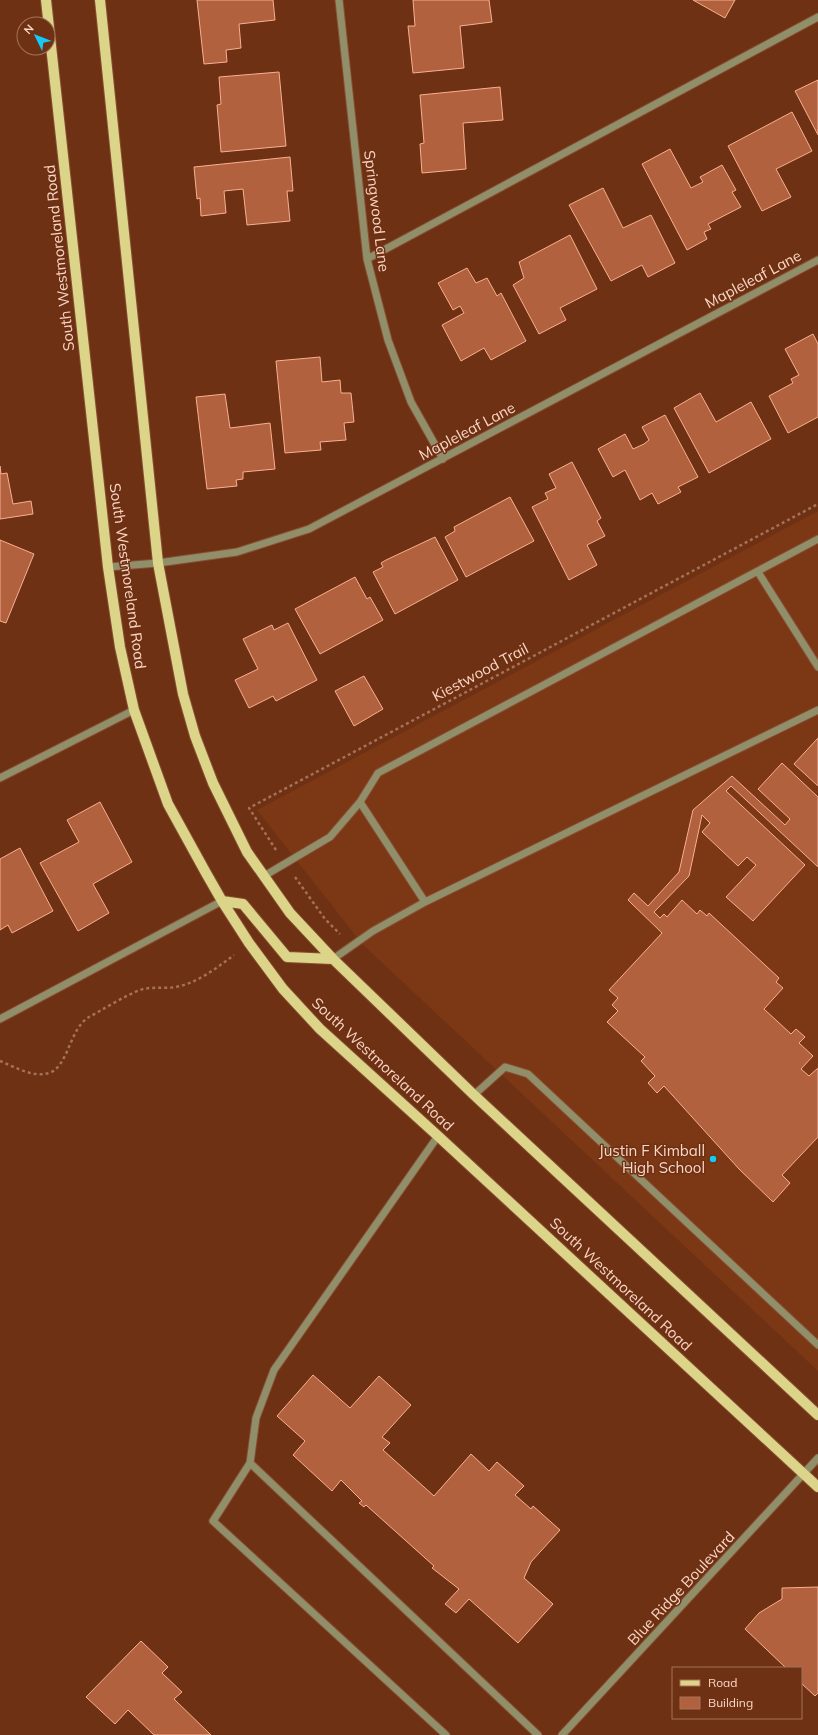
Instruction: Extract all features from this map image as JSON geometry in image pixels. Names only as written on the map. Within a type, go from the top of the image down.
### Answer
[{"type":"main road","name":"South Westmoreland Road","points":[[46,0],[108,567],[120,647],[134,710],[168,804],[222,901],[249,944],[275,977],[320,1029],[818,1487]]},
{"type":"main road","name":"South Westmoreland Road","points":[[100,0],[158,563],[183,694],[195,736],[216,790],[247,852],[290,912],[333,959],[474,1095],[818,1415]]},
{"type":"main road","points":[[222,901],[243,904],[287,957],[333,959]]},
{"type":"street","name":"Springwood Lane","points":[[339,0],[367,259],[388,340],[411,402],[443,459]]},
{"type":"street","points":[[367,259],[818,17]]},
{"type":"street","name":"Mapleleaf Lane","points":[[108,567],[158,563],[237,552],[309,529],[818,260]]},
{"type":"street","points":[[264,876],[330,837],[360,802],[378,773],[818,539]]},
{"type":"street","points":[[758,572],[818,667]]},
{"type":"street","points":[[0,778],[134,710]]},
{"type":"street","points":[[333,959],[373,932],[425,902],[818,710]]},
{"type":"street","points":[[360,802],[425,902]]},
{"type":"street","points":[[0,1019],[222,901]]},
{"type":"street","points":[[474,1095],[506,1067],[528,1074],[818,1345]]},
{"type":"street","points":[[438,1136],[274,1370],[256,1418],[250,1464],[213,1522],[446,1735]]},
{"type":"street","name":"Blue Ridge Boulevard","points":[[562,1735],[818,1458]]},
{"type":"street","points":[[250,1464],[538,1735]]},
{"type":"path","name":"Kiestwood Trail","points":[[352,946],[325,918],[310,899],[249,808],[818,504]]},
{"type":"path","points":[[0,1061],[39,1075],[51,1072],[61,1063],[77,1028],[87,1018],[139,990],[174,987],[191,983],[224,962]]},
{"type":"shaded area","points":[[818,511],[818,1371],[362,944],[257,810]]},
{"type":"building","points":[[197,0],[273,0],[275,20],[239,24],[241,48],[226,50],[227,62],[204,64]]},
{"type":"building","points":[[413,0],[489,0],[492,22],[460,26],[464,68],[413,73],[408,26],[415,26]]},
{"type":"building","points":[[693,0],[735,0],[725,18]]},
{"type":"building","points":[[279,72],[286,146],[221,152],[217,105],[221,104],[219,77]]},
{"type":"building","points":[[818,80],[818,135],[795,91]]},
{"type":"building","points":[[500,87],[503,120],[463,123],[466,169],[422,173],[420,144],[424,143],[420,95]]},
{"type":"building","points":[[792,112],[812,151],[776,169],[791,197],[762,211],[728,146]]},
{"type":"building","points":[[670,149],[691,188],[703,182],[700,177],[722,165],[736,190],[732,192],[741,207],[708,224],[711,229],[704,232],[707,239],[687,250],[642,164]]},
{"type":"building","points":[[290,157],[293,191],[287,191],[290,221],[247,225],[243,189],[224,191],[226,213],[201,216],[200,198],[197,199],[194,167]]},
{"type":"building","points":[[603,188],[623,228],[651,215],[675,263],[648,277],[642,265],[611,281],[569,205]]},
{"type":"building","points":[[570,235],[597,289],[560,308],[566,320],[539,334],[513,285],[524,278],[519,262]]},
{"type":"building","points":[[467,268],[476,283],[487,278],[497,296],[501,293],[526,341],[491,360],[484,348],[461,361],[442,325],[464,313],[460,306],[453,310],[438,283]]},
{"type":"building","points":[[813,334],[818,344],[818,417],[788,433],[769,396],[793,383],[791,379],[799,375],[785,349]]},
{"type":"building","points":[[320,357],[322,382],[340,380],[341,393],[351,393],[354,422],[344,423],[346,440],[320,442],[321,450],[285,453],[276,361]]},
{"type":"building","points":[[700,393],[716,422],[751,402],[771,439],[709,473],[674,408]]},
{"type":"building","points":[[225,394],[230,428],[270,423],[275,469],[243,472],[243,479],[236,480],[237,486],[207,489],[196,397]]},
{"type":"building","points":[[665,415],[698,477],[678,487],[681,492],[658,504],[652,493],[640,500],[625,470],[613,477],[598,449],[625,434],[633,449],[644,444],[649,440],[642,427]]},
{"type":"building","points":[[572,462],[601,518],[597,521],[605,536],[587,545],[597,565],[569,580],[532,507],[548,499],[545,493],[556,488],[549,474]]},
{"type":"building","points":[[0,466],[1,474],[7,473],[13,504],[31,501],[33,514],[0,519]]},
{"type":"building","points":[[510,497],[534,541],[466,577],[445,537],[455,531],[454,527]]},
{"type":"building","points":[[435,537],[458,580],[395,614],[373,572],[383,567],[381,563],[386,560]]},
{"type":"building","points":[[0,540],[34,554],[6,623],[0,621]]},
{"type":"building","points":[[355,577],[367,599],[370,597],[383,620],[320,654],[295,609]]},
{"type":"building","points":[[288,623],[317,680],[276,701],[273,696],[249,708],[235,680],[258,669],[243,639],[272,625],[274,630]]},
{"type":"building","points":[[364,676],[383,709],[354,726],[335,691]]},
{"type":"building","points":[[818,738],[818,786],[794,764]]},
{"type":"building","points":[[782,763],[818,797],[818,867],[731,786],[726,791],[805,865],[753,921],[726,897],[756,865],[747,857],[738,866],[702,832],[710,823],[702,815],[689,876],[654,912],[660,918],[664,914],[667,917],[682,900],[697,914],[700,910],[707,916],[709,913],[779,978],[776,982],[783,988],[764,1009],[791,1034],[796,1029],[805,1037],[799,1043],[813,1056],[801,1069],[809,1076],[818,1068],[818,1137],[782,1175],[790,1183],[773,1202],[739,1169],[664,1086],[657,1093],[648,1083],[655,1076],[641,1061],[645,1057],[607,1022],[618,1011],[612,1005],[618,998],[609,990],[662,933],[628,900],[634,893],[648,906],[679,872],[693,810],[732,776],[785,825],[790,819],[758,789]]},
{"type":"building","points":[[100,802],[132,862],[93,884],[109,913],[78,931],[40,863],[79,842],[67,820]]},
{"type":"building","points":[[20,848],[53,911],[12,933],[8,925],[0,930],[0,859]]},
{"type":"building","points":[[313,1375],[350,1408],[379,1376],[411,1405],[382,1437],[390,1443],[383,1450],[434,1496],[471,1454],[489,1471],[497,1462],[524,1486],[515,1495],[531,1509],[533,1506],[560,1530],[531,1562],[524,1578],[553,1604],[518,1643],[469,1599],[456,1613],[445,1604],[459,1589],[432,1568],[434,1566],[366,1505],[364,1507],[359,1503],[362,1501],[341,1480],[332,1491],[293,1455],[305,1441],[277,1416]]},
{"type":"building","points":[[818,1587],[818,1693],[815,1696],[802,1684],[802,1667],[785,1667],[745,1629],[759,1613],[782,1599],[782,1588]]},
{"type":"building","points":[[141,1641],[168,1667],[162,1673],[182,1692],[174,1699],[211,1735],[154,1735],[128,1710],[115,1724],[86,1697]]},
{"type":"place","name":"Justin F Kimball High School","points":[[713,1159]]}]
